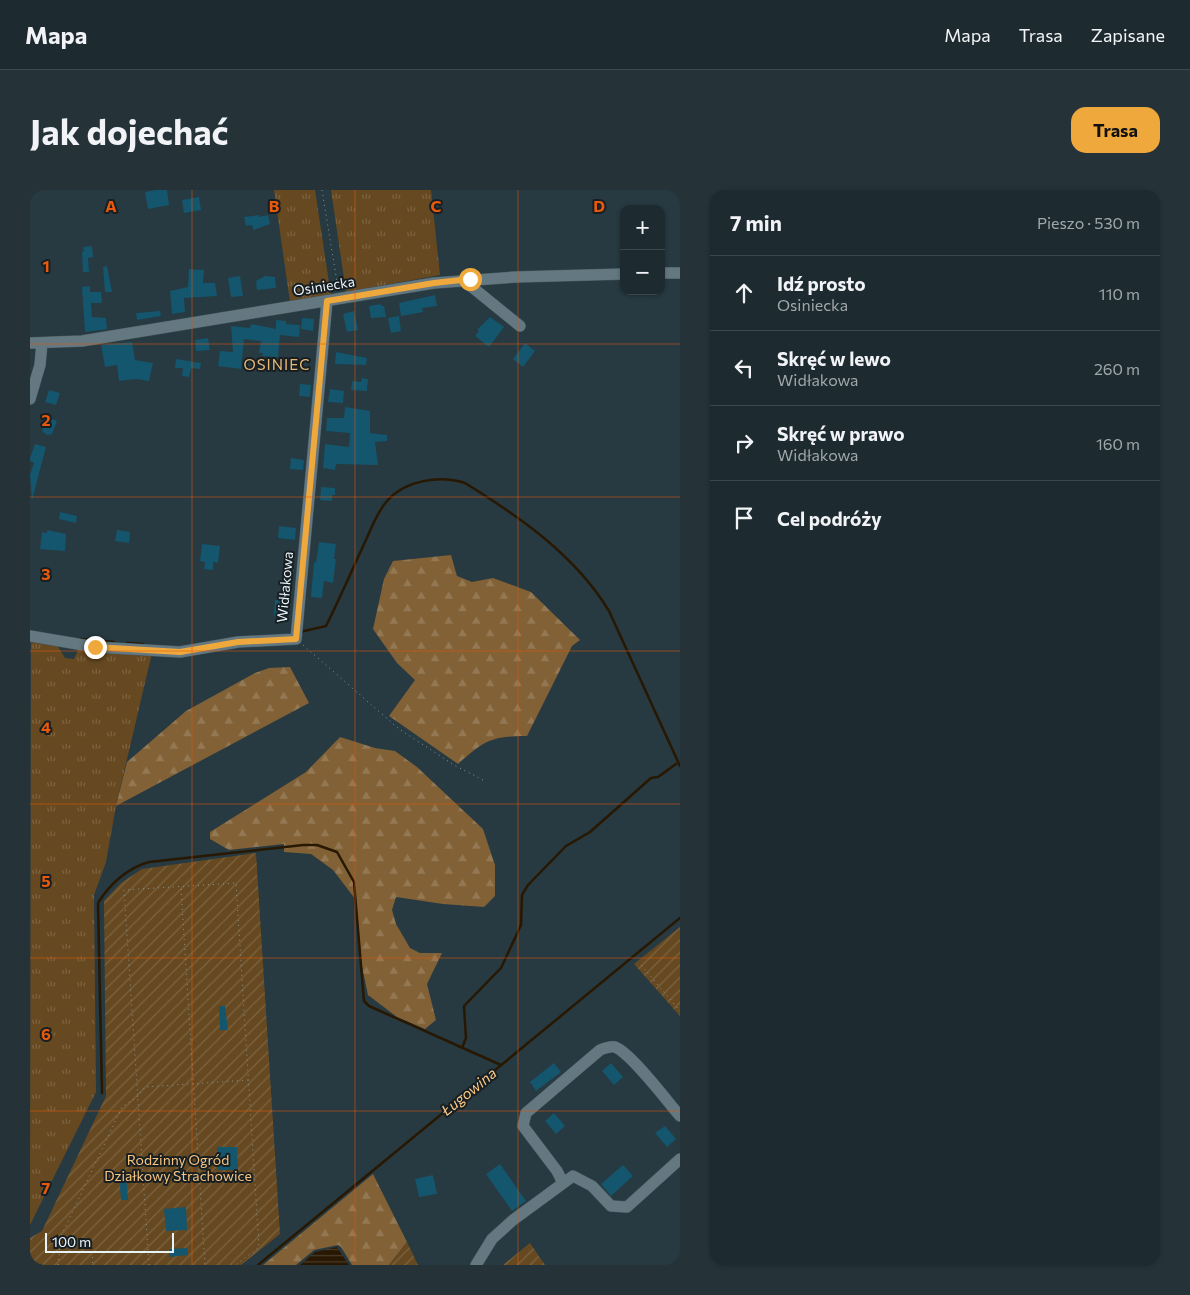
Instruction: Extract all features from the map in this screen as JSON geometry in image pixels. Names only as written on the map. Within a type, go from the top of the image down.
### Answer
[{"type":"street","points":[[665,273],[680,273]]},
{"type":"street","name":"Osiniecka","points":[[36,343],[82,341],[434,283],[470,279],[620,274]]},
{"type":"street","points":[[470,279],[472,287],[520,326]]},
{"type":"street","name":"Widłakowa","points":[[30,636],[95,647],[180,652],[238,642],[296,639],[327,301]]},
{"type":"street","points":[[30,399],[40,365],[36,343]]},
{"type":"street","points":[[563,1183],[557,1171],[523,1126],[524,1119],[526,1113],[600,1050],[610,1046],[617,1048],[628,1056],[680,1116]]},
{"type":"street","points":[[476,1265],[492,1240],[513,1220],[573,1176],[592,1186],[611,1206],[627,1207],[680,1159]]},
{"type":"path","points":[[322,190],[339,299]]},
{"type":"path","points":[[296,639],[398,729],[454,766],[483,780]]},
{"type":"path","points":[[150,1265],[124,890],[236,883],[259,1247],[236,1265]]},
{"type":"path","points":[[180,888],[205,1265]]},
{"type":"path","points":[[641,965],[680,1011]]},
{"type":"path","points":[[59,1265],[61,1236],[122,1107],[137,1098],[145,1087],[248,1080]]},
{"type":"path","points":[[92,1252],[93,1265]]},
{"type":"path","points":[[672,1265],[680,1258]]},
{"type":"green space","points":[[274,190],[315,190],[331,296],[290,302]]},
{"type":"green space","points":[[331,190],[431,190],[440,275],[346,292]]},
{"type":"green space","points":[[451,555],[457,576],[472,582],[493,578],[531,592],[580,640],[572,646],[527,736],[505,737],[489,741],[458,764],[389,716],[415,680],[397,663],[373,629],[384,579],[393,561]]},
{"type":"green space","points":[[31,638],[57,645],[65,658],[74,659],[79,648],[152,653],[116,806],[106,862],[94,895],[96,1092],[30,1225]]},
{"type":"green space","points":[[290,667],[309,703],[116,806],[127,762],[186,711],[255,673],[269,668]]},
{"type":"green space","points":[[340,737],[375,748],[395,751],[417,767],[483,829],[495,865],[495,896],[484,907],[443,904],[396,897],[392,910],[396,924],[410,948],[420,953],[442,953],[427,984],[436,1020],[425,1029],[397,1017],[368,995],[361,962],[356,900],[333,870],[311,854],[284,852],[284,844],[229,850],[210,839],[210,832],[306,772]]},
{"type":"green space","name":"Rodzinny Ogród Działkowy Strachowice","points":[[256,853],[280,1234],[241,1265],[30,1265],[30,1238],[42,1231],[106,1096],[104,901],[121,883],[142,869]]},
{"type":"green space","points":[[680,927],[680,1016],[634,964]]},
{"type":"green space","points":[[373,1174],[407,1242],[389,1265],[352,1265],[338,1245],[314,1250],[296,1265],[263,1265]]},
{"type":"green space","points":[[407,1242],[418,1265],[389,1265]]},
{"type":"green space","points":[[530,1243],[545,1265],[503,1265]]},
{"type":"shaded area","points":[[337,1247],[349,1265],[300,1265],[315,1252]]},
{"type":"building","points":[[167,190],[169,205],[148,209],[145,192]]},
{"type":"building","points":[[199,197],[201,210],[184,213],[182,200]]},
{"type":"building","points":[[259,215],[259,217],[268,215],[270,224],[253,230],[252,225],[246,226],[244,217]]},
{"type":"building","points":[[92,246],[93,257],[88,258],[89,272],[83,272],[83,247]]},
{"type":"building","points":[[107,266],[112,292],[105,292],[103,267]]},
{"type":"building","points":[[189,269],[204,270],[203,283],[215,283],[217,296],[184,298],[185,312],[172,314],[170,291],[188,287]]},
{"type":"building","points":[[240,276],[243,296],[231,297],[228,278]]},
{"type":"building","points":[[265,276],[275,277],[276,288],[257,290],[256,281]]},
{"type":"building","points":[[90,286],[90,292],[101,292],[102,303],[91,303],[92,317],[106,318],[107,329],[85,332],[82,287]]},
{"type":"building","points":[[435,295],[437,306],[422,308],[423,312],[401,316],[399,303]]},
{"type":"building","points":[[381,304],[381,306],[384,306],[386,317],[371,318],[369,306]]},
{"type":"building","points":[[160,311],[161,316],[137,320],[136,313]]},
{"type":"building","points":[[354,311],[358,330],[347,332],[343,314]]},
{"type":"building","points":[[399,316],[401,331],[391,333],[388,318]]},
{"type":"building","points":[[490,317],[504,327],[489,347],[475,336],[479,331],[477,330]]},
{"type":"building","points":[[302,318],[314,319],[313,331],[301,329]]},
{"type":"building","points":[[276,320],[286,321],[286,324],[300,325],[299,337],[280,335],[278,357],[262,356],[263,353],[259,353],[261,341],[244,339],[241,369],[218,366],[220,351],[233,352],[231,326],[250,328],[251,324],[276,329]]},
{"type":"building","points":[[208,338],[210,350],[196,351],[195,340]]},
{"type":"building","points":[[132,342],[135,360],[153,363],[149,381],[136,379],[119,381],[117,365],[105,367],[101,345]]},
{"type":"building","points":[[525,343],[535,351],[523,367],[513,359]]},
{"type":"building","points":[[336,352],[367,358],[366,365],[335,364]]},
{"type":"building","points":[[176,359],[201,363],[200,369],[191,368],[189,377],[182,376],[183,368],[175,368]]},
{"type":"building","points":[[362,378],[368,379],[367,391],[351,390],[352,381],[361,382]]},
{"type":"building","points":[[300,384],[311,385],[310,397],[299,396]]},
{"type":"building","points":[[330,389],[344,391],[343,403],[328,402]]},
{"type":"building","points":[[49,390],[60,393],[56,405],[45,402]]},
{"type":"building","points":[[345,407],[370,411],[370,433],[387,435],[387,441],[375,442],[378,465],[336,464],[335,470],[323,468],[325,444],[349,447],[350,433],[326,431],[327,418],[344,418]]},
{"type":"building","points":[[46,417],[57,421],[52,434],[47,435],[42,431]]},
{"type":"building","points":[[35,444],[46,447],[32,500],[30,475],[34,463],[30,461],[30,458]]},
{"type":"building","points":[[291,458],[304,460],[303,470],[290,469]]},
{"type":"building","points":[[321,487],[335,488],[335,495],[332,495],[332,501],[320,500]]},
{"type":"building","points":[[60,512],[77,516],[76,523],[59,519]]},
{"type":"building","points":[[279,526],[296,528],[295,540],[278,538]]},
{"type":"building","points":[[47,530],[66,534],[65,551],[40,549],[42,532],[47,533]]},
{"type":"building","points":[[117,530],[130,532],[129,543],[115,541]]},
{"type":"building","points":[[319,542],[336,544],[333,583],[324,581],[322,598],[311,597],[314,562],[316,563]]},
{"type":"building","points":[[202,544],[220,546],[218,563],[213,562],[213,570],[204,569],[205,562],[200,561]]},
{"type":"building","points":[[275,600],[288,601],[286,621],[274,616]]},
{"type":"building","points":[[219,1006],[225,1006],[228,1030],[220,1030]]},
{"type":"building","points":[[554,1063],[561,1072],[536,1091],[530,1082]]},
{"type":"building","points":[[611,1063],[623,1077],[614,1085],[602,1071]]},
{"type":"building","points":[[554,1113],[565,1126],[556,1134],[545,1121]]},
{"type":"building","points":[[665,1126],[676,1139],[667,1147],[655,1133]]},
{"type":"building","points":[[217,1147],[237,1147],[238,1170],[218,1170]]},
{"type":"building","points":[[500,1164],[526,1201],[512,1211],[486,1174]]},
{"type":"building","points":[[623,1165],[633,1176],[611,1196],[601,1184]]},
{"type":"building","points":[[126,1173],[128,1200],[121,1200],[119,1174]]},
{"type":"building","points":[[433,1175],[437,1194],[419,1197],[415,1179]]},
{"type":"building","points":[[186,1207],[187,1230],[166,1231],[164,1209]]},
{"type":"building","points":[[187,1248],[188,1255],[169,1257],[169,1249]]},
{"type":"waterway","points":[[300,632],[326,626],[377,515],[383,505],[394,494],[403,488],[423,481],[445,479],[465,483],[506,509],[545,539],[580,572],[595,591],[609,611],[680,766]]},
{"type":"waterway","points":[[80,639],[114,642]]},
{"type":"waterway","points":[[127,643],[143,644]]},
{"type":"waterway","points":[[462,1048],[466,1038],[464,1006],[501,968],[521,925],[522,895],[528,885],[566,846],[590,832],[651,778],[658,777],[676,764]]},
{"type":"waterway","points":[[102,1093],[98,903],[108,890],[119,878],[133,868],[149,862],[303,845],[317,845],[337,852],[354,882],[364,1001],[369,1006],[501,1065]]},
{"type":"waterway","name":"Ługowina","points":[[258,1265],[680,918]]},
{"type":"district","name":"OSINIEC","points":[[277,365]]},
{"type":"route","points":[[95,647],[180,652],[238,642],[296,639],[327,301],[434,283],[470,279]]}]
